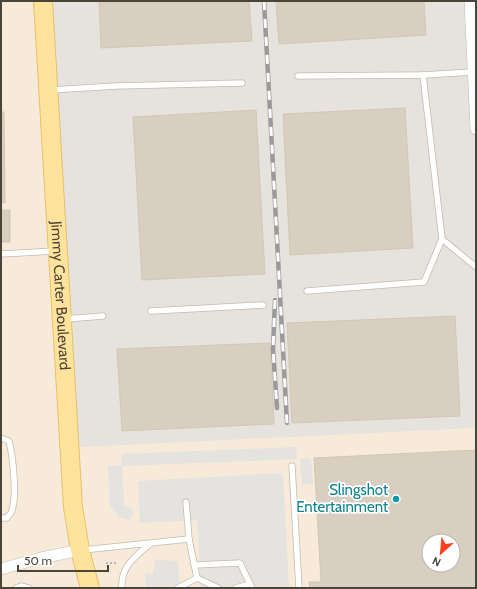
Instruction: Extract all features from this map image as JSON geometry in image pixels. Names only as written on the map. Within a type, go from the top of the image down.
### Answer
[{"type":"main road","name":"Jimmy Carter Boulevard","points":[[43,1],[73,506],[80,550],[90,588]]},
{"type":"street","points":[[470,1],[474,52],[473,72],[476,129]]},
{"type":"street","points":[[1,569],[41,558],[80,550]]},
{"type":"lane","points":[[298,76],[423,75],[473,72]]},
{"type":"lane","points":[[307,291],[424,282],[442,239],[423,75]]},
{"type":"lane","points":[[49,90],[116,86],[242,84]]},
{"type":"lane","points":[[442,239],[476,266]]},
{"type":"lane","points":[[1,254],[57,251]]},
{"type":"lane","points":[[151,311],[263,305]]},
{"type":"lane","points":[[61,320],[103,316]]},
{"type":"lane","points":[[1,438],[9,441],[13,453],[13,495],[12,511],[7,518],[1,518]]},
{"type":"lane","points":[[292,466],[299,588]]},
{"type":"lane","points":[[186,502],[189,540],[197,578]]},
{"type":"lane","points":[[80,550],[189,540]]},
{"type":"lane","points":[[122,588],[121,578],[133,557],[150,544]]},
{"type":"lane","points":[[194,565],[240,563],[251,586],[236,588]]},
{"type":"lane","points":[[178,588],[197,578]]},
{"type":"lane","points":[[197,578],[218,588]]},
{"type":"lane","points":[[16,588],[27,586],[29,588]]},
{"type":"path","points":[[106,563],[117,563]]},
{"type":"shaded area","points":[[1,1],[53,1],[61,447],[476,428],[476,588],[1,588]]},
{"type":"shaded area","points":[[53,1],[476,1],[476,428],[61,448]]},
{"type":"shaded area","points":[[296,447],[297,459],[122,466],[121,454]]},
{"type":"shaded area","points":[[311,458],[313,484],[302,485],[300,459]]},
{"type":"shaded area","points":[[108,466],[122,466],[124,506],[134,510],[130,520],[120,517],[110,507]]},
{"type":"shaded area","points":[[283,473],[289,588],[201,588],[197,520],[140,523],[138,481]]},
{"type":"shaded area","points":[[155,560],[178,561],[180,588],[146,588],[145,573],[153,574]]},
{"type":"building","points":[[99,1],[249,1],[252,41],[101,48]]},
{"type":"building","points":[[276,1],[424,1],[426,35],[279,44]]},
{"type":"building","points":[[405,108],[413,248],[290,255],[283,114]]},
{"type":"building","points":[[256,110],[265,274],[142,280],[133,117]]},
{"type":"building","points":[[1,112],[4,112],[5,203],[1,203]]},
{"type":"building","points":[[1,210],[10,210],[10,242],[1,242]]},
{"type":"building","points":[[455,316],[460,416],[292,423],[287,323]]},
{"type":"building","points":[[270,343],[274,424],[122,431],[117,349]]},
{"type":"building","name":"Slingshot Entertainment","points":[[476,450],[476,588],[310,588],[309,582],[321,582],[314,458]]},
{"type":"railway","points":[[264,1],[287,423]]},
{"type":"railway","points":[[275,300],[273,349],[277,408]]},
{"type":"place","name":"Slingshot Entertainment","points":[[396,499]]}]
